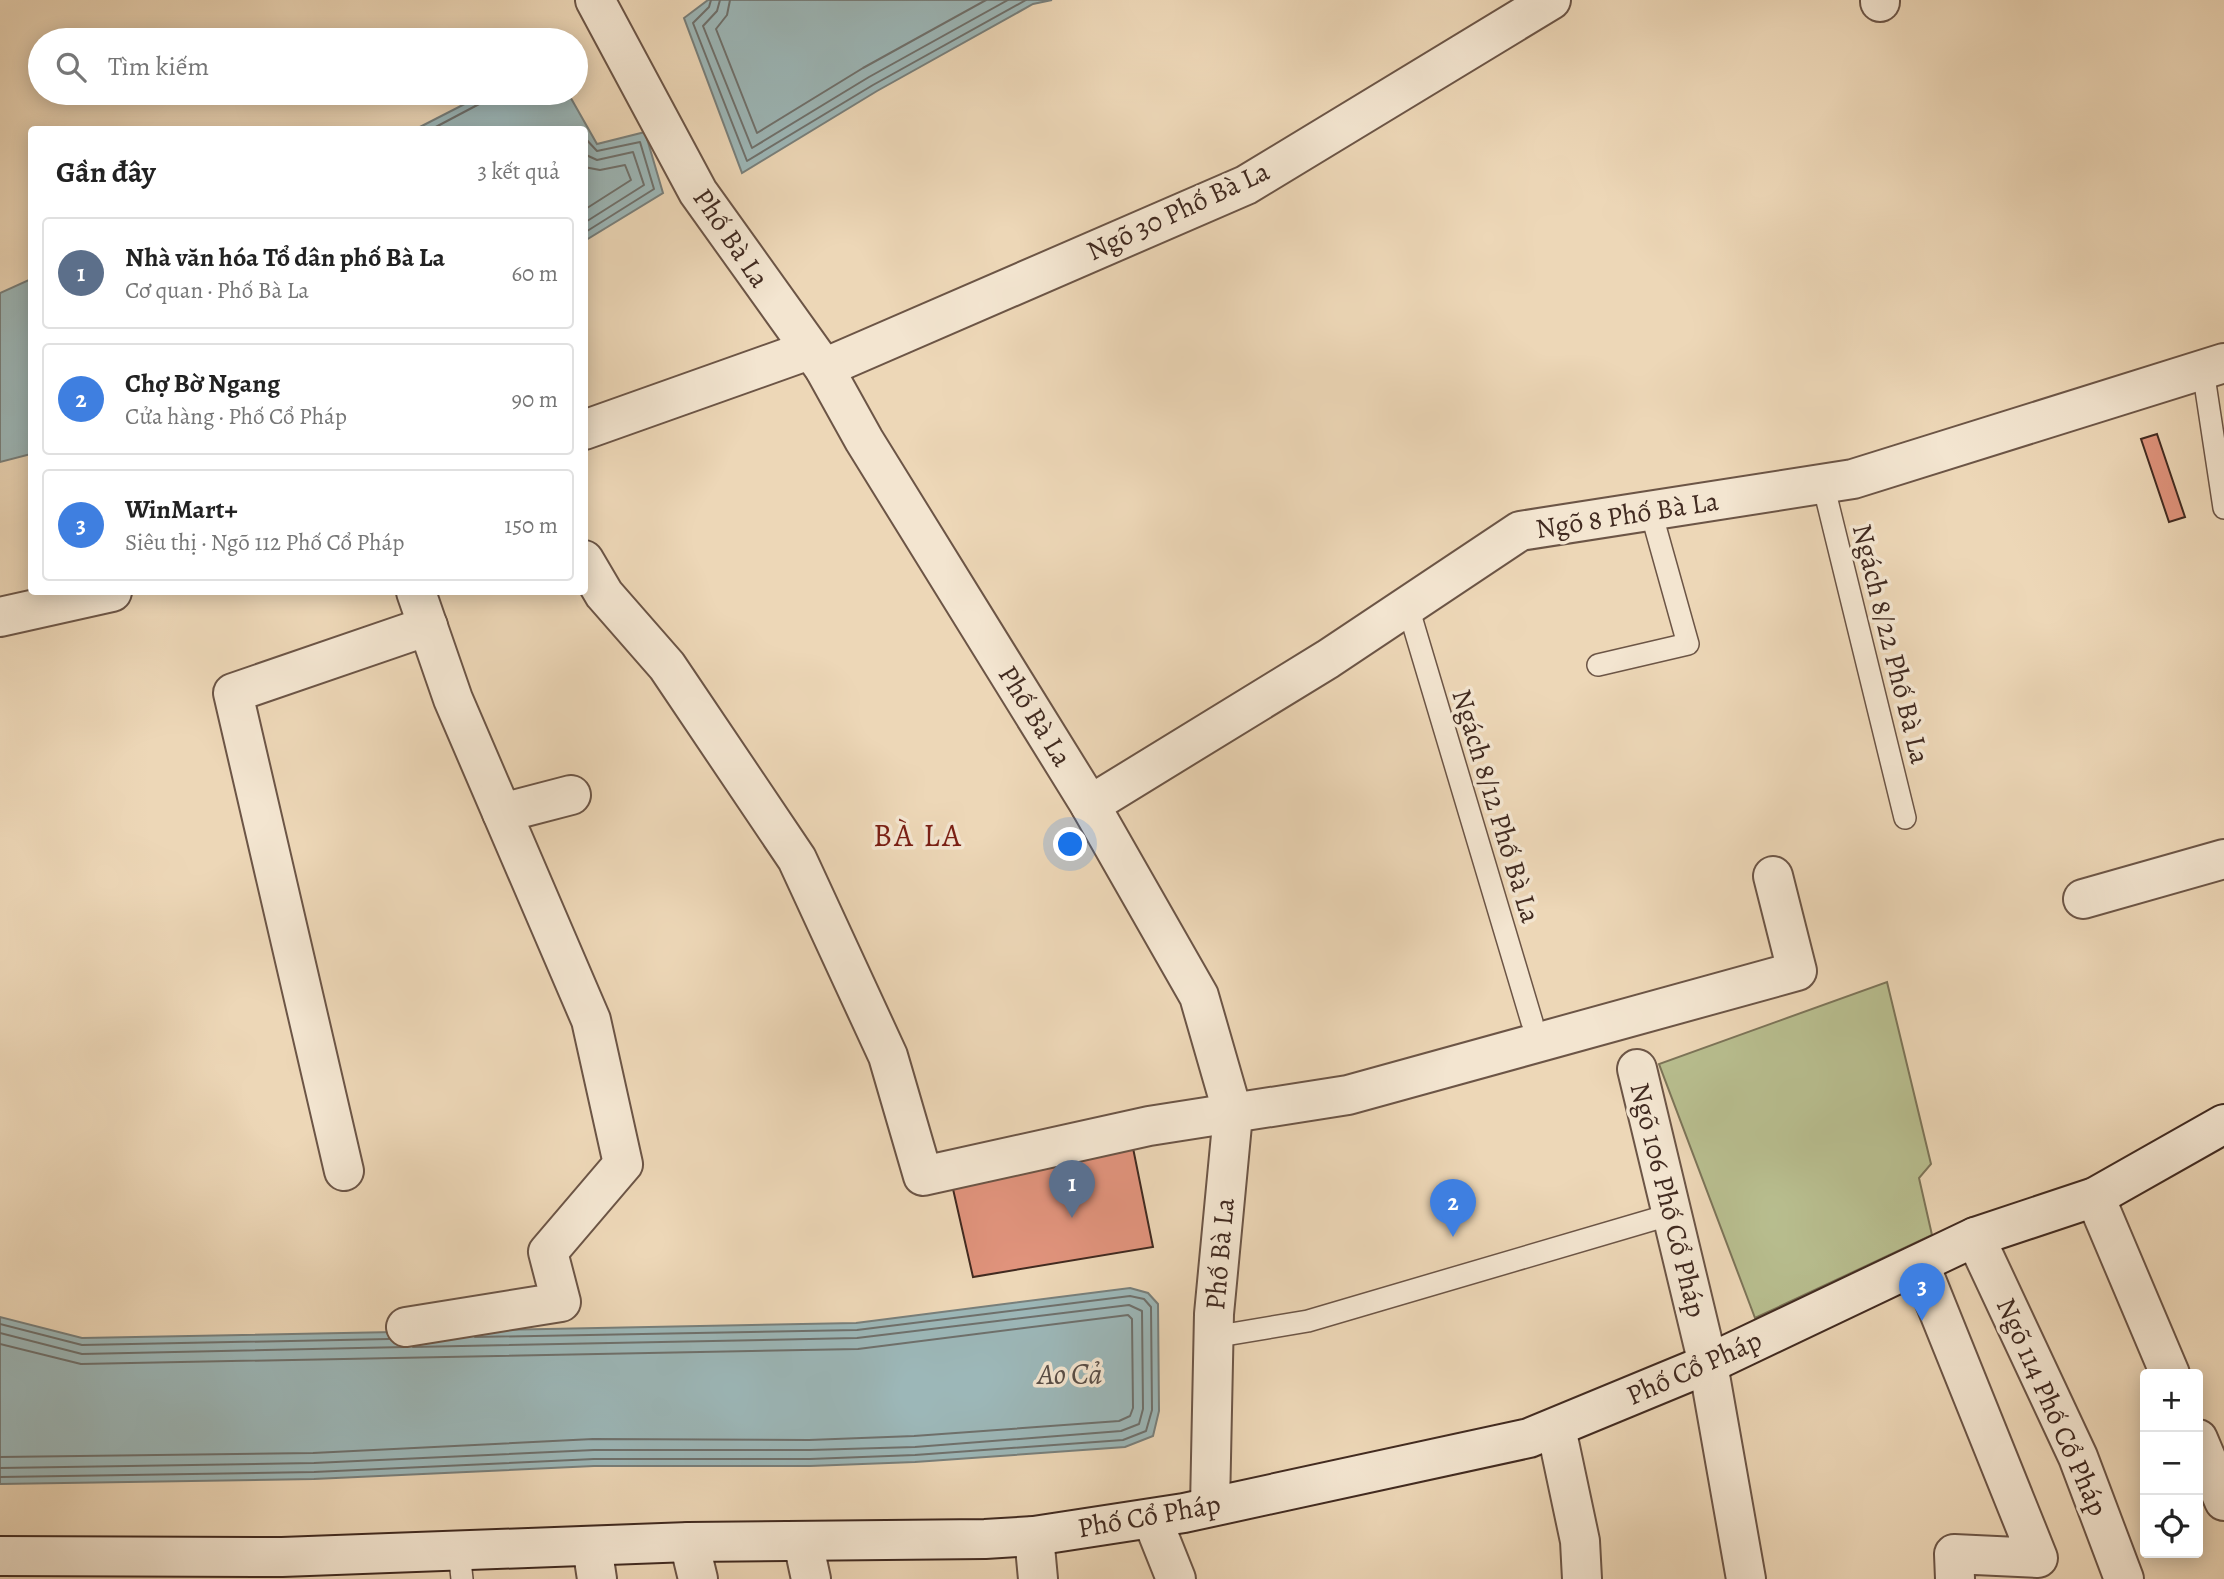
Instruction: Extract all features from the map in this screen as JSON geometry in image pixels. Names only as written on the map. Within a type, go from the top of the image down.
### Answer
[{"type":"street","name":"Phố Bà La","points":[[595,0],[698,192],[816,360],[1090,805],[1199,996],[1233,1114],[1213,1337],[1210,1506]]},
{"type":"street","name":"Ngõ 30 Phố Bà La","points":[[588,429],[816,360],[1246,185],[1551,0]]},
{"type":"street","name":"Ngõ 8 Phố Bà La","points":[[1090,805],[1328,659],[1520,531],[1853,479],[2213,367]]},
{"type":"street","points":[[588,567],[604,594],[667,666],[797,859],[888,1056],[923,1176],[1149,1126],[1348,1095],[1797,971],[1773,876]]},
{"type":"street","points":[[0,617],[98,595]]},
{"type":"street","points":[[344,1171],[233,693],[422,609],[453,699],[591,1020],[623,1164],[548,1252],[561,1302],[406,1327]]},
{"type":"street","points":[[502,813],[571,795]]},
{"type":"street","points":[[2083,899],[2224,859]]},
{"type":"street","name":"Ngõ 106 Phố Cổ Pháp","points":[[1637,1069],[1708,1364],[1746,1579]]},
{"type":"street","name":"Phố Cổ Pháp","points":[[0,1556],[134,1567],[282,1568],[595,1562],[689,1542],[1034,1536],[1152,1519],[1529,1438],[1708,1364],[1975,1237],[2095,1197],[2224,1124]]},
{"type":"street","points":[[2095,1197],[2168,1369]]},
{"type":"street","name":"Ngõ 114 Phố Cổ Pháp","points":[[1975,1237],[2078,1457],[2124,1579]]},
{"type":"street","points":[[1920,1265],[2038,1558],[1954,1554],[1955,1579]]},
{"type":"street","points":[[1556,1428],[1580,1542],[1582,1579]]},
{"type":"street","points":[[2203,1451],[2224,1501]]},
{"type":"street","points":[[1152,1519],[1176,1579]]},
{"type":"street","points":[[1034,1536],[1038,1579]]},
{"type":"street","points":[[689,1542],[698,1579]]},
{"type":"street","points":[[803,1542],[811,1579]]},
{"type":"lane","points":[[2213,367],[2224,508]]},
{"type":"lane","name":"Ngách 8/22 Phố Bà La","points":[[1823,484],[1905,818]]},
{"type":"lane","points":[[1598,665],[1688,644],[1651,512]]},
{"type":"lane","name":"Ngách 8/12 Phố Bà La","points":[[1408,607],[1532,1022]]},
{"type":"lane","points":[[1213,1337],[1308,1321],[1672,1214]]},
{"type":"green space","points":[[1887,982],[1931,1164],[1919,1178],[1932,1235],[1755,1318],[1659,1064]]},
{"type":"water","points":[[708,0],[1052,0],[1033,4],[877,91],[742,173],[684,18]]},
{"type":"water","points":[[463,105],[575,105],[587,126],[422,126]]},
{"type":"water","points":[[588,128],[597,144],[645,132],[663,193],[588,239]]},
{"type":"water","points":[[28,280],[28,455],[0,462],[0,293]]},
{"type":"water","name":"Ao Cả","points":[[1130,1288],[1148,1293],[1158,1304],[1159,1411],[1153,1436],[1125,1447],[915,1462],[810,1466],[594,1466],[314,1479],[0,1484],[0,1317],[82,1338],[856,1323]]},
{"type":"building","points":[[2157,434],[2185,517],[2169,522],[2141,439]]},
{"type":"building","points":[[1133,1148],[1153,1247],[973,1277],[953,1189]]},
{"type":"place","name":"Nhà văn hóa Tổ dân phố Bà La","points":[[1072,1218]]},
{"type":"place","name":"Chợ Bờ Ngang","points":[[1453,1237]]},
{"type":"place","name":"WinMart+","points":[[1922,1321]]},
{"type":"district","name":"BÀ LA","points":[[918,835]]}]
